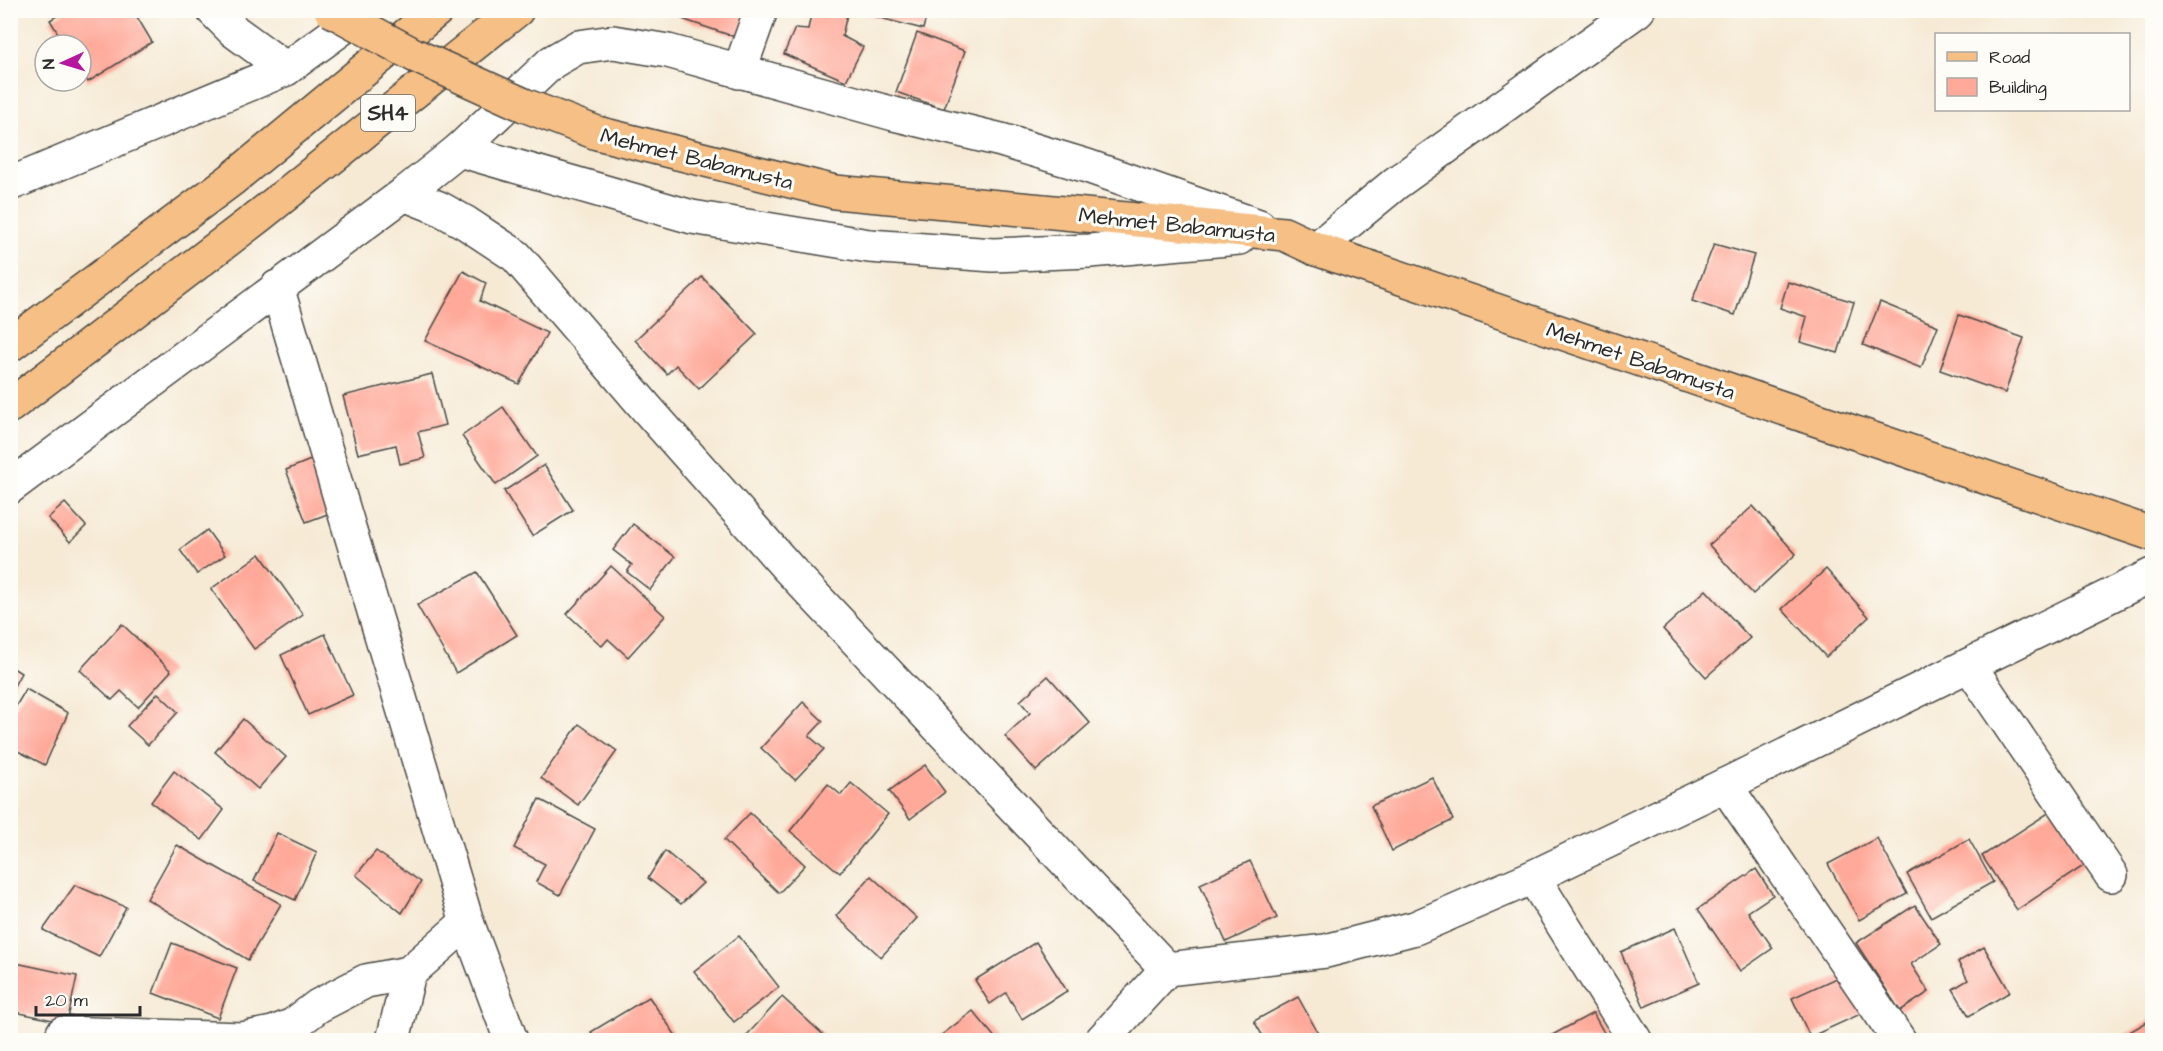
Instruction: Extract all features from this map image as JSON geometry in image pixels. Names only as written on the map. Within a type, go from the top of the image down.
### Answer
[{"type":"main road","name":"Mehmet Babamusta","points":[[331,10],[414,56],[524,105],[597,133],[835,192],[1284,234],[1316,249],[2152,534]]},
{"type":"main road","name":"SH4","points":[[10,345],[231,180],[437,10]]},
{"type":"main road","name":"SH4","points":[[10,406],[259,216],[517,10]]},
{"type":"street","points":[[213,10],[234,31],[286,69]]},
{"type":"street","points":[[10,184],[286,69],[367,10]]},
{"type":"street","points":[[739,72],[761,10]]},
{"type":"street","points":[[1316,249],[1395,183],[1638,10]]},
{"type":"street","points":[[10,487],[404,194],[459,150],[552,62],[578,47],[613,42],[657,49],[894,114],[1001,140],[1087,166],[1284,234]]},
{"type":"street","points":[[459,150],[692,217],[869,246],[993,255],[1090,251],[1284,234]]},
{"type":"street","points":[[404,194],[466,223],[516,256],[788,568],[1167,969]]},
{"type":"street","points":[[277,287],[466,922],[511,1041]]},
{"type":"street","points":[[1102,1041],[1167,969],[1326,951],[1415,928],[1533,877],[1725,785],[2152,574]]},
{"type":"street","points":[[1969,665],[2111,875]]},
{"type":"street","points":[[1725,785],[1899,1041]]},
{"type":"street","points":[[1533,877],[1635,1041]]},
{"type":"street","points":[[63,1033],[242,1040],[273,1033],[293,1025],[318,1006],[366,981],[410,973],[466,922]]},
{"type":"street","points":[[393,1041],[410,973]]},
{"type":"building","points":[[67,10],[133,10],[152,42],[93,79],[93,33],[58,33],[50,20]]},
{"type":"building","points":[[685,10],[747,10],[738,38],[682,19]]},
{"type":"building","points":[[812,10],[848,10],[842,36],[863,47],[846,81],[784,54],[795,28],[808,29]]},
{"type":"building","points":[[862,10],[928,10],[923,29],[861,13]]},
{"type":"building","points":[[917,33],[965,51],[944,109],[896,92]]},
{"type":"building","points":[[1714,244],[1754,255],[1735,315],[1692,301]]},
{"type":"building","points":[[463,271],[486,283],[480,301],[547,333],[519,384],[425,341]]},
{"type":"building","points":[[702,277],[757,334],[699,389],[676,365],[667,374],[635,340]]},
{"type":"building","points":[[1788,282],[1854,302],[1838,353],[1800,342],[1807,317],[1780,308]]},
{"type":"building","points":[[1880,302],[1938,326],[1921,368],[1863,345]]},
{"type":"building","points":[[1959,315],[2024,338],[2005,393],[1940,370]]},
{"type":"building","points":[[432,374],[445,425],[418,432],[425,458],[400,464],[396,445],[358,454],[343,396]]},
{"type":"building","points":[[503,407],[537,456],[496,485],[462,436]]},
{"type":"building","points":[[313,459],[333,512],[306,522],[286,470]]},
{"type":"building","points":[[544,465],[573,510],[532,536],[504,491]]},
{"type":"building","points":[[65,503],[86,526],[70,542],[48,518]]},
{"type":"building","points":[[1753,506],[1796,554],[1753,594],[1709,545]]},
{"type":"building","points":[[633,524],[675,557],[650,590],[627,572],[632,565],[613,550]]},
{"type":"building","points":[[207,530],[225,555],[197,574],[180,550]]},
{"type":"building","points":[[260,554],[303,615],[254,649],[211,589]]},
{"type":"building","points":[[611,566],[665,616],[628,657],[608,639],[602,646],[567,614]]},
{"type":"building","points":[[1826,569],[1869,617],[1826,657],[1782,609]]},
{"type":"building","points":[[477,572],[517,635],[456,673],[417,605]]},
{"type":"building","points":[[1706,590],[1750,638],[1706,677],[1663,629]]},
{"type":"building","points":[[122,624],[171,671],[138,707],[121,691],[112,700],[80,670]]},
{"type":"building","points":[[325,634],[353,695],[308,715],[281,655]]},
{"type":"building","points":[[10,666],[21,673],[10,693]]},
{"type":"building","points":[[1048,676],[1090,723],[1036,771],[1005,736],[1030,713],[1020,701]]},
{"type":"building","points":[[26,689],[68,713],[45,765],[10,747],[10,716]]},
{"type":"building","points":[[158,693],[178,712],[148,745],[127,726]]},
{"type":"building","points":[[803,702],[823,721],[809,736],[824,749],[795,780],[761,748]]},
{"type":"building","points":[[243,719],[286,757],[258,789],[215,752]]},
{"type":"building","points":[[579,724],[617,751],[578,805],[541,778]]},
{"type":"building","points":[[925,765],[945,792],[910,819],[889,791]]},
{"type":"building","points":[[174,771],[224,810],[202,840],[151,802]]},
{"type":"building","points":[[1432,777],[1453,820],[1392,851],[1371,806]]},
{"type":"building","points":[[851,783],[888,814],[840,873],[790,831],[828,784],[841,795]]},
{"type":"building","points":[[539,799],[595,829],[560,895],[536,882],[545,864],[514,848]]},
{"type":"building","points":[[2056,808],[2091,861],[2017,910],[1982,856]]},
{"type":"building","points":[[750,813],[805,865],[779,893],[724,840]]},
{"type":"building","points":[[277,833],[317,852],[295,900],[254,881]]},
{"type":"building","points":[[1877,838],[1907,894],[1859,920],[1828,864]]},
{"type":"building","points":[[1969,839],[1993,882],[1931,917],[1907,874]]},
{"type":"building","points":[[177,845],[281,904],[248,960],[147,899]]},
{"type":"building","points":[[376,851],[421,882],[402,913],[356,875]]},
{"type":"building","points":[[665,851],[703,883],[681,904],[648,878]]},
{"type":"building","points":[[1250,861],[1277,918],[1226,942],[1200,884]]},
{"type":"building","points":[[1756,869],[1773,895],[1748,912],[1773,948],[1740,971],[1698,909]]},
{"type":"building","points":[[871,876],[917,918],[881,957],[836,916]]},
{"type":"building","points":[[75,885],[126,907],[99,957],[43,930]]},
{"type":"building","points":[[1915,905],[1941,944],[1911,964],[1929,992],[1900,1011],[1856,943]]},
{"type":"building","points":[[1675,928],[1699,983],[1644,1007],[1621,952]]},
{"type":"building","points":[[739,936],[779,987],[734,1022],[694,971]]},
{"type":"building","points":[[1036,942],[1067,991],[1022,1019],[1006,993],[990,1004],[975,980]]},
{"type":"building","points":[[172,943],[237,968],[218,1018],[153,993]]},
{"type":"building","points":[[1984,947],[2010,992],[1969,1016],[1953,989],[1968,980],[1958,962]]},
{"type":"building","points":[[16,963],[77,976],[67,1023],[10,1011],[10,989]]},
{"type":"building","points":[[1847,973],[1865,1012],[1810,1037],[1792,998]]},
{"type":"building","points":[[649,997],[679,1040],[596,1040],[591,1032]]},
{"type":"building","points":[[782,997],[829,1040],[752,1040],[746,1036]]},
{"type":"building","points":[[1298,997],[1322,1040],[1265,1040],[1254,1021]]},
{"type":"building","points":[[973,1011],[997,1040],[935,1040]]},
{"type":"building","points":[[1593,1013],[1608,1040],[1543,1040]]},
{"type":"building","points":[[2152,1019],[2152,1040],[2120,1040],[2119,1038]]}]
